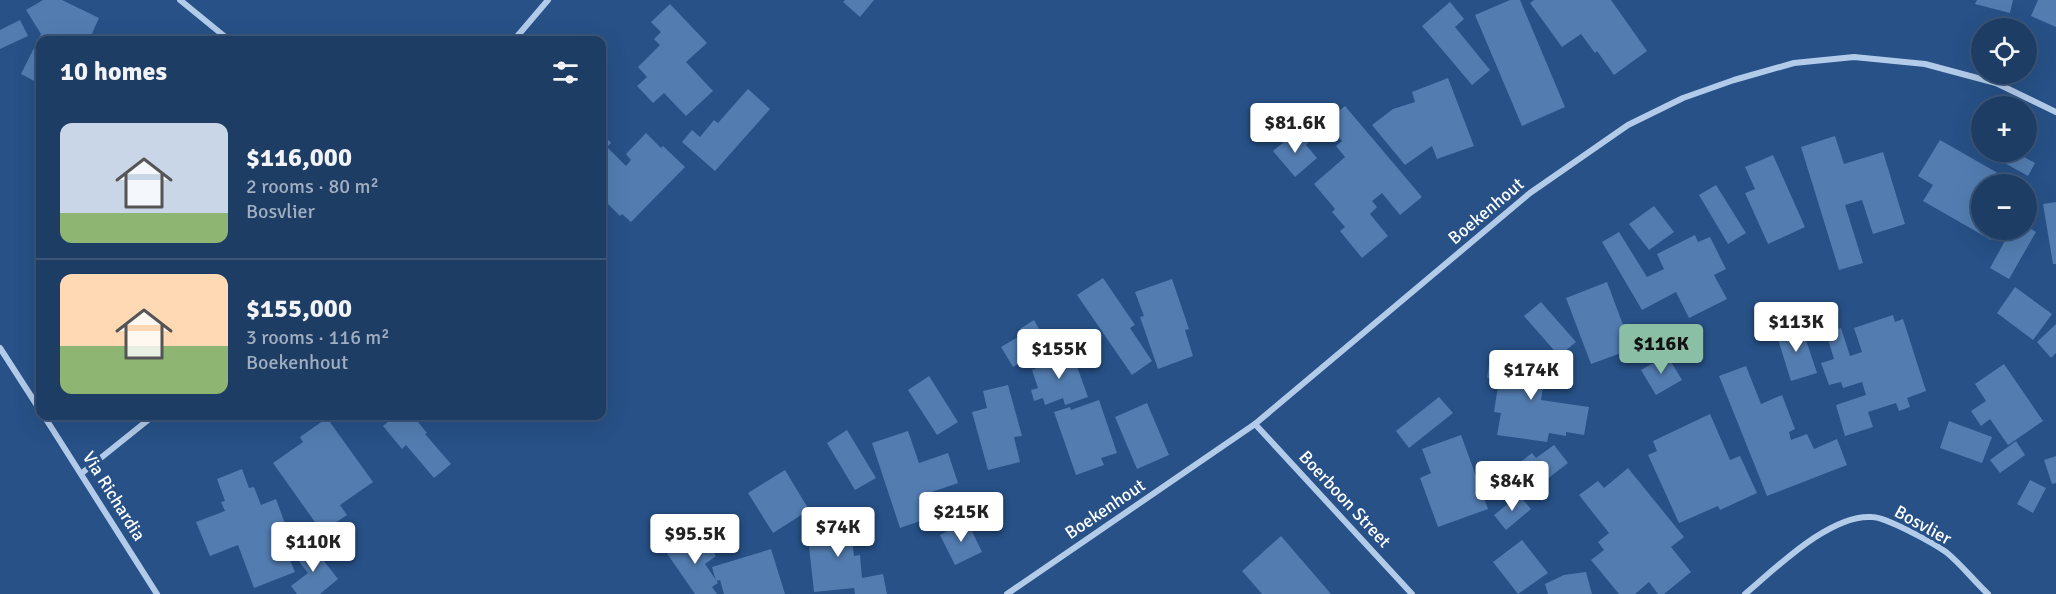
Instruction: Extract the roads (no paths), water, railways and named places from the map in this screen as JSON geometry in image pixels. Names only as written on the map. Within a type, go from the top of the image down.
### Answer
[{"type":"street","points":[[180,0],[225,36]]},
{"type":"street","points":[[517,36],[548,0]]},
{"type":"street","name":"Boekenhout","points":[[1007,594],[1255,424],[1530,193],[1628,125],[1683,98],[1734,80],[1794,63],[1854,57],[1925,64],[1996,83],[2056,112]]},
{"type":"street","points":[[0,348],[36,404]]},
{"type":"street","name":"Via Richardia","points":[[47,420],[157,594]]},
{"type":"street","points":[[82,473],[148,420]]},
{"type":"street","name":"Boerboon Street","points":[[1255,424],[1412,594]]},
{"type":"street","name":"Bosvlier","points":[[1745,594],[1811,539],[1835,525],[1872,516],[1887,521],[1945,552],[1988,594]]}]
